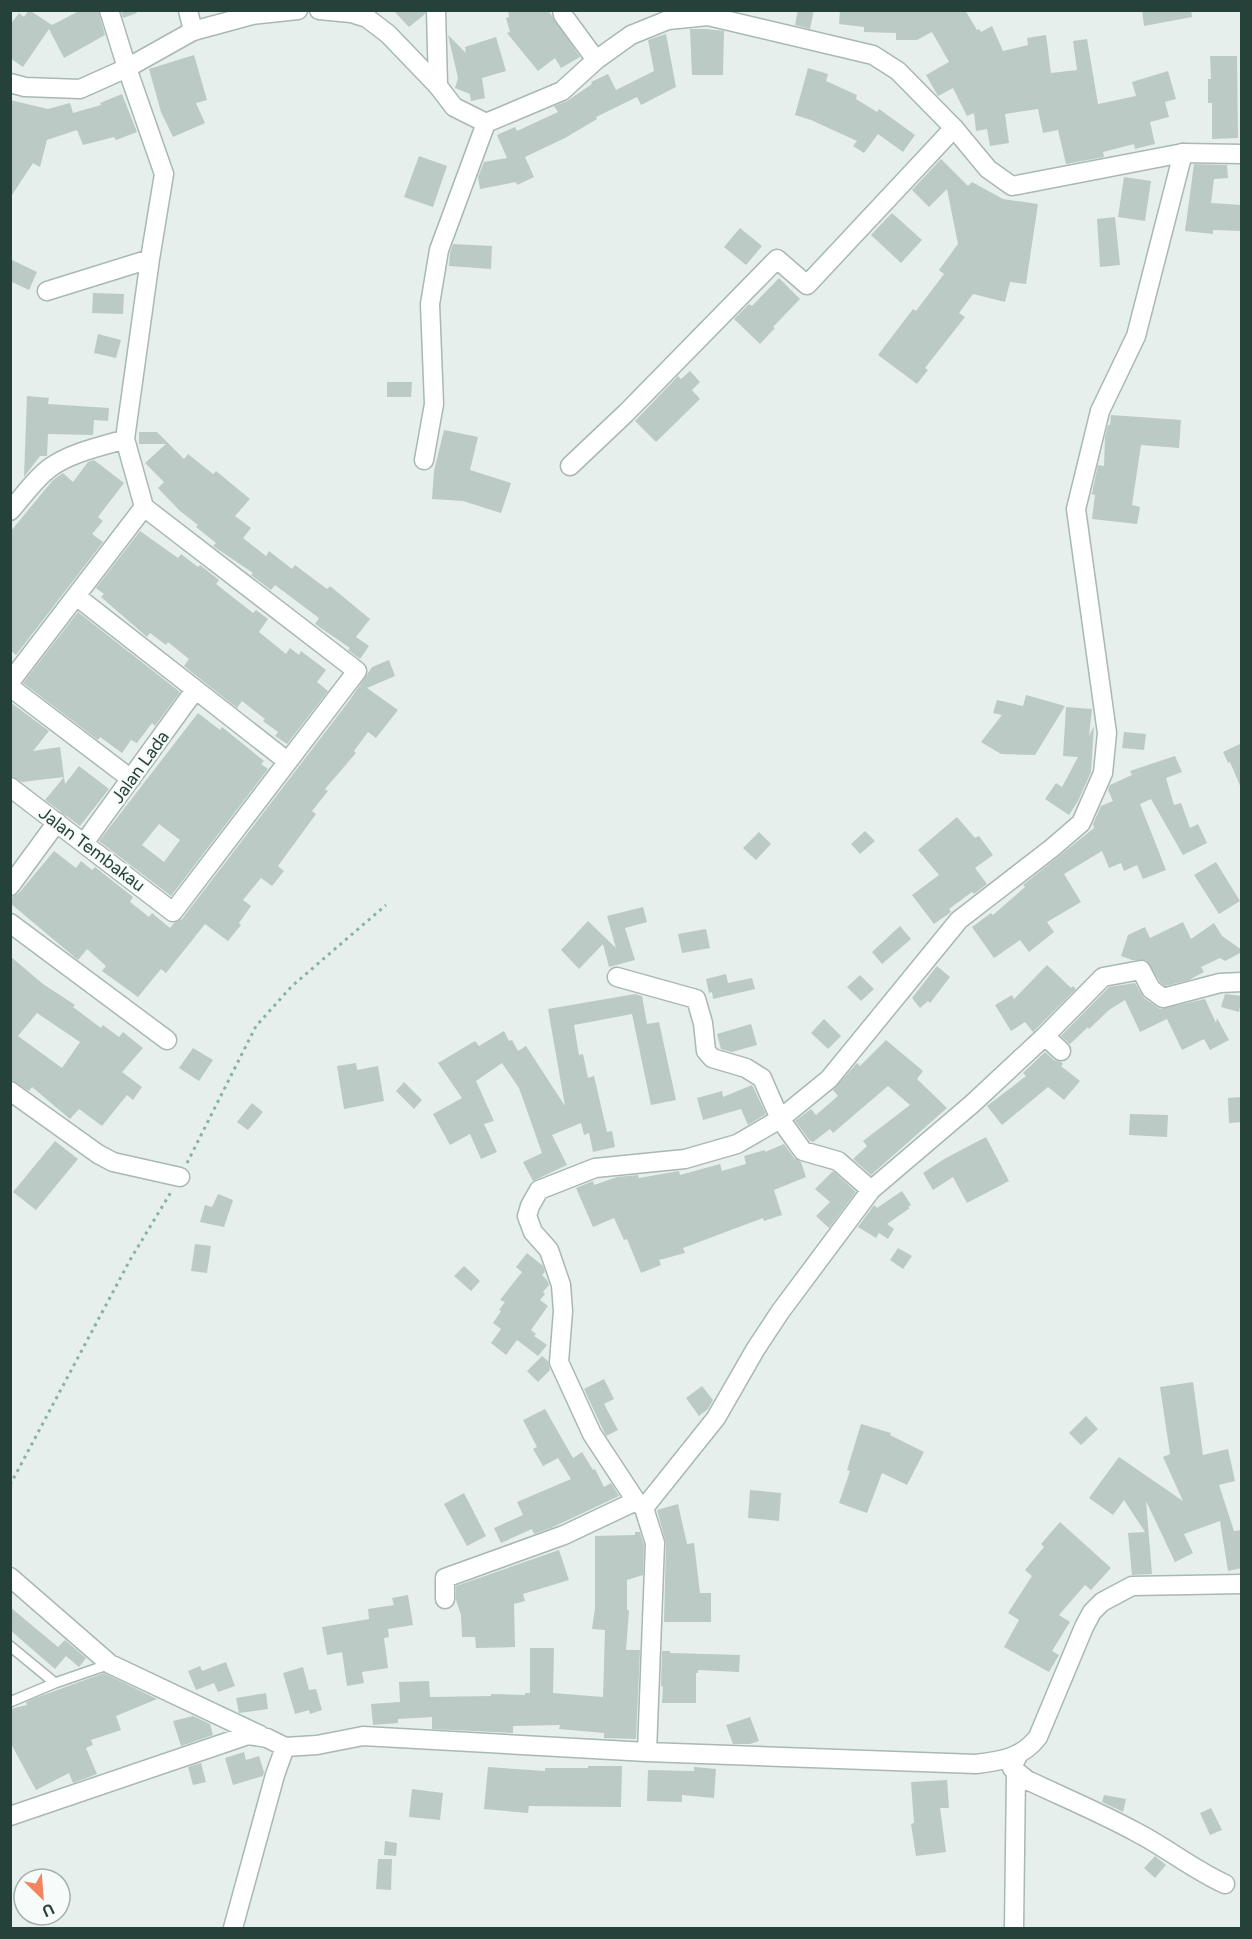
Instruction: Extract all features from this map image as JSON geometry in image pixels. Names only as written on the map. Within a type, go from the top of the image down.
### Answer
[{"type":"street","points":[[76,596],[287,762],[357,671],[144,507],[125,439],[150,259],[165,174],[109,10]]},
{"type":"street","points":[[188,10],[193,31]]},
{"type":"street","points":[[10,83],[25,87],[80,89],[127,68],[193,31],[252,15],[298,10]]},
{"type":"street","points":[[319,10],[350,12],[368,18],[388,34],[438,86],[454,107],[486,123]]},
{"type":"street","points":[[436,10],[438,86]]},
{"type":"street","points":[[562,10],[563,15],[596,60]]},
{"type":"street","points":[[424,460],[434,404],[430,304],[439,250],[486,123],[562,91],[596,60],[631,35],[668,20],[708,13],[873,55],[898,71],[954,128],[988,169],[1012,186],[1183,153],[1242,154]]},
{"type":"street","points":[[570,466],[626,414],[777,259],[807,285],[954,128]]},
{"type":"street","points":[[647,1752],[655,1543],[640,1505],[592,1434],[559,1362],[563,1311],[561,1285],[549,1250],[533,1232],[527,1216],[530,1206],[538,1190],[595,1168],[685,1159],[737,1144],[780,1119],[828,1079],[959,920],[1081,824],[1103,773],[1107,733],[1076,509],[1100,411],[1136,336],[1183,153]]},
{"type":"street","points":[[47,291],[150,259]]},
{"type":"street","points":[[10,512],[52,466],[125,439]]},
{"type":"street","points":[[10,682],[144,507]]},
{"type":"street","points":[[10,687],[131,779]]},
{"type":"street","name":"Jalan Lada","points":[[84,843],[195,690]]},
{"type":"street","name":"Jalan Tembakau","points":[[10,787],[173,912],[287,762]]},
{"type":"street","points":[[10,886],[57,822]]},
{"type":"street","points":[[10,922],[167,1040]]},
{"type":"street","points":[[445,1599],[445,1578],[640,1505],[716,1418],[780,1312],[872,1190],[972,1104],[1045,1036],[1103,976],[1141,970],[1151,989],[1163,998],[1220,983],[1242,982]]},
{"type":"street","points":[[617,977],[696,999],[703,1023],[706,1050],[712,1058],[746,1068],[762,1078],[780,1119],[803,1151],[838,1161],[872,1190]]},
{"type":"street","points":[[1045,1036],[1061,1051]]},
{"type":"street","points":[[10,1091],[79,1142],[105,1158],[113,1162],[180,1177]]},
{"type":"street","points":[[10,1577],[110,1664],[285,1748],[363,1736],[647,1752],[976,1764],[998,1761],[1017,1764],[1027,1780],[1138,1833],[1191,1863],[1207,1876],[1225,1884]]},
{"type":"street","points":[[1014,1929],[1017,1764],[1038,1737],[1092,1612],[1102,1602],[1131,1586],[1242,1584]]},
{"type":"street","points":[[10,1816],[248,1735],[267,1738]]},
{"type":"street","points":[[233,1929],[275,1775],[285,1748]]},
{"type":"lane","points":[[10,1646],[55,1683]]},
{"type":"lane","points":[[10,1702],[110,1664]]},
{"type":"building","points":[[29,10],[52,25],[81,10],[98,10],[105,35],[64,58],[49,29],[23,67],[10,58],[10,25],[19,13],[24,17]]},
{"type":"building","points":[[121,10],[136,10],[137,13],[123,18]]},
{"type":"building","points":[[393,10],[425,10],[425,14],[409,27]]},
{"type":"building","points":[[508,10],[548,10],[580,57],[561,68],[555,58],[538,71],[507,33],[510,32],[506,18],[509,17]]},
{"type":"building","points":[[798,10],[814,10],[810,29],[795,25]]},
{"type":"building","points":[[840,10],[965,10],[977,30],[981,32],[992,26],[1003,51],[1028,45],[1027,38],[1046,35],[1051,73],[1077,70],[1073,41],[1087,39],[1098,104],[1136,96],[1132,82],[1168,71],[1176,99],[1165,102],[1169,117],[1150,122],[1155,144],[1135,149],[1134,144],[1103,152],[1104,157],[1066,164],[1058,130],[1043,133],[1038,109],[1005,114],[1009,143],[990,146],[987,129],[976,131],[974,113],[967,116],[953,88],[938,96],[926,75],[949,62],[932,32],[917,40],[896,40],[896,33],[864,32],[864,27],[839,24]]},
{"type":"building","points":[[1142,10],[1191,10],[1192,17],[1144,26]]},
{"type":"building","points":[[690,29],[724,31],[723,75],[692,75]]},
{"type":"building","points":[[666,34],[676,87],[641,105],[637,97],[596,117],[597,119],[565,138],[525,157],[534,177],[517,185],[516,182],[480,189],[478,177],[484,162],[507,158],[497,135],[515,127],[517,131],[558,112],[554,106],[567,101],[592,84],[591,82],[608,74],[616,90],[654,71],[648,40]]},
{"type":"building","points":[[448,35],[466,53],[465,47],[496,37],[506,71],[482,78],[485,98],[471,101],[470,94],[455,88],[458,78]]},
{"type":"building","points":[[194,55],[207,100],[196,103],[205,123],[173,137],[161,112],[149,69]]},
{"type":"building","points":[[1210,56],[1237,56],[1238,138],[1212,139],[1212,103],[1208,103],[1208,79],[1211,79]]},
{"type":"building","points":[[808,68],[828,74],[826,81],[857,95],[856,99],[877,112],[879,109],[915,135],[903,152],[878,134],[864,153],[853,146],[857,141],[795,115]]},
{"type":"building","points":[[122,94],[137,132],[116,140],[114,137],[83,145],[77,130],[47,140],[40,167],[33,163],[10,198],[10,100],[48,109],[70,103],[73,113],[101,105],[100,103]]},
{"type":"building","points":[[419,156],[447,166],[433,207],[404,197]]},
{"type":"building","points":[[941,159],[968,186],[972,182],[1003,199],[1038,204],[1026,284],[1010,282],[1005,302],[973,294],[959,313],[965,317],[925,368],[928,370],[917,384],[878,355],[913,309],[916,311],[944,274],[939,270],[958,244],[947,189],[929,207],[912,190]]},
{"type":"building","points":[[1194,164],[1227,165],[1228,178],[1214,179],[1211,203],[1242,205],[1242,231],[1213,230],[1213,234],[1185,231]]},
{"type":"building","points":[[1124,177],[1151,181],[1145,221],[1118,217]]},
{"type":"building","points":[[892,213],[922,240],[901,263],[871,235]]},
{"type":"building","points":[[1115,217],[1120,265],[1100,267],[1097,219]]},
{"type":"building","points":[[740,228],[762,246],[746,265],[724,247]]},
{"type":"building","points":[[453,244],[492,246],[491,269],[449,266]]},
{"type":"building","points":[[10,259],[37,272],[29,290],[10,281]]},
{"type":"building","points":[[779,278],[800,299],[760,344],[734,319],[749,304],[752,306]]},
{"type":"building","points":[[93,293],[124,294],[123,314],[92,313]]},
{"type":"building","points":[[98,334],[121,340],[116,358],[94,353]]},
{"type":"building","points":[[690,371],[700,382],[692,390],[700,399],[656,442],[635,421],[678,376],[681,379]]},
{"type":"building","points":[[387,382],[412,382],[411,397],[387,397]]},
{"type":"building","points":[[27,396],[49,398],[48,404],[109,408],[108,421],[94,420],[93,435],[48,434],[47,456],[40,456],[24,477]]},
{"type":"building","points":[[1111,415],[1181,420],[1179,448],[1141,445],[1132,505],[1140,507],[1137,524],[1092,519],[1095,495],[1091,494],[1098,465],[1104,466],[1105,437]]},
{"type":"building","points":[[444,430],[478,437],[470,470],[511,483],[501,513],[463,501],[432,499],[434,471]]},
{"type":"building","points":[[139,432],[157,432],[184,459],[188,454],[213,474],[216,471],[250,499],[235,516],[251,528],[243,538],[266,556],[269,551],[292,569],[295,565],[327,589],[330,586],[370,619],[356,637],[369,646],[360,659],[348,650],[350,648],[315,624],[319,618],[275,585],[271,590],[251,575],[253,573],[213,546],[216,543],[196,527],[198,525],[180,511],[158,488],[164,482],[145,463],[166,444],[139,444]]},
{"type":"building","points":[[94,460],[124,483],[98,517],[103,521],[92,534],[103,542],[16,655],[10,650],[10,532],[53,480],[63,473],[73,482],[88,462]]},
{"type":"building","points":[[140,531],[178,558],[181,554],[198,567],[200,565],[219,580],[216,584],[253,613],[256,610],[268,619],[259,632],[286,654],[290,648],[299,655],[301,651],[326,670],[317,682],[328,691],[287,744],[275,736],[278,732],[263,721],[265,719],[242,701],[237,708],[184,666],[189,659],[168,642],[166,645],[150,633],[147,637],[101,597],[104,594],[96,588]]},
{"type":"building","points":[[78,612],[180,692],[155,726],[152,723],[137,743],[131,740],[122,753],[100,737],[98,740],[23,683]]},
{"type":"building","points":[[389,660],[395,676],[367,688],[398,710],[376,738],[368,732],[354,751],[356,753],[325,789],[328,791],[312,811],[316,814],[278,866],[284,871],[272,886],[261,878],[243,900],[251,906],[239,923],[241,925],[228,941],[205,924],[166,973],[161,969],[138,997],[102,971],[106,966],[87,949],[78,960],[10,903],[10,898],[19,893],[54,851],[76,868],[81,861],[92,870],[95,867],[133,897],[130,902],[149,917],[152,913],[170,928],[182,919],[349,701],[372,667]]},
{"type":"building","points":[[1026,695],[1065,706],[1035,755],[1001,754],[981,742],[1002,715],[993,713],[997,700],[1023,706]]},
{"type":"building","points":[[10,702],[49,731],[33,751],[60,747],[65,784],[79,766],[109,789],[80,826],[45,800],[64,777],[22,782],[10,776]]},
{"type":"building","points":[[1066,707],[1092,709],[1089,736],[1094,726],[1091,772],[1069,815],[1045,799],[1056,783],[1062,787],[1078,757],[1063,756]]},
{"type":"building","points":[[198,713],[220,730],[222,727],[264,761],[261,764],[268,769],[171,896],[99,841]],"holes":[[[159,824],[180,840],[164,862],[142,845]]]},
{"type":"building","points":[[1124,732],[1146,734],[1144,750],[1122,748]]},
{"type":"building","points":[[1242,743],[1242,788],[1241,788],[1223,752]]},
{"type":"building","points":[[1175,756],[1182,772],[1166,778],[1174,805],[1181,803],[1190,828],[1198,824],[1207,843],[1183,855],[1151,799],[1140,804],[1166,870],[1143,879],[1137,865],[1124,871],[1121,863],[1109,868],[1102,851],[1064,874],[1081,902],[1047,922],[1054,932],[1029,952],[1020,940],[994,958],[972,927],[991,913],[993,915],[1025,887],[1023,885],[1094,828],[1093,824],[1101,806],[1113,801],[1108,790],[1110,785],[1132,775],[1130,771]]},
{"type":"building","points":[[957,817],[975,838],[979,836],[993,855],[975,868],[987,884],[949,909],[951,912],[934,924],[912,895],[939,875],[918,850]]},
{"type":"building","points":[[865,831],[875,841],[860,854],[851,844]]},
{"type":"building","points":[[759,832],[771,844],[756,860],[743,848]]},
{"type":"building","points":[[1216,862],[1240,901],[1219,914],[1194,875]]},
{"type":"building","points":[[643,907],[647,922],[625,928],[635,960],[609,967],[603,944],[579,969],[561,950],[588,921],[616,948],[607,916]]},
{"type":"building","points":[[1183,922],[1191,939],[1214,923],[1222,936],[1242,952],[1225,961],[1220,958],[1201,967],[1204,972],[1189,980],[1165,986],[1146,960],[1132,960],[1121,956],[1128,935],[1145,927],[1150,938]]},
{"type":"building","points":[[900,926],[911,939],[882,964],[872,952]]},
{"type":"building","points":[[706,929],[710,948],[682,953],[678,934]]},
{"type":"building","points":[[10,956],[43,984],[75,1005],[73,1007],[101,1028],[103,1025],[119,1037],[123,1032],[143,1048],[122,1072],[142,1087],[133,1100],[127,1095],[102,1126],[79,1109],[70,1119],[32,1087],[29,1091],[10,1080]],"holes":[[[37,1013],[80,1042],[62,1068],[18,1036]]]},
{"type":"building","points":[[1047,965],[1071,988],[1073,986],[1076,989],[1033,1032],[1025,1022],[1011,1031],[995,1005],[1012,995],[1014,999]]},
{"type":"building","points":[[937,966],[950,977],[930,1003],[928,1001],[920,1008],[912,998]]},
{"type":"building","points":[[726,974],[728,983],[752,978],[755,989],[713,999],[706,979]]},
{"type":"building","points":[[860,975],[874,989],[861,1001],[847,987]]},
{"type":"building","points":[[1135,983],[1144,998],[1160,1009],[1205,999],[1216,1023],[1217,1018],[1229,1040],[1210,1050],[1204,1039],[1182,1050],[1167,1019],[1140,1032],[1125,1000],[1109,1010],[1070,1044],[1061,1036],[1109,987]]},
{"type":"building","points":[[635,994],[642,996],[647,1024],[659,1022],[676,1100],[651,1105],[632,1014],[574,1025],[579,1055],[583,1054],[588,1078],[594,1076],[607,1132],[612,1131],[615,1147],[593,1152],[589,1133],[584,1135],[581,1123],[552,1135],[567,1165],[533,1181],[523,1162],[542,1153],[519,1088],[502,1063],[476,1081],[494,1121],[484,1124],[497,1152],[481,1159],[470,1134],[450,1145],[433,1114],[462,1098],[438,1063],[475,1041],[479,1046],[504,1031],[518,1051],[526,1046],[565,1106],[548,1009]]},
{"type":"building","points":[[1225,994],[1242,996],[1239,1012],[1221,1007]]},
{"type":"building","points":[[824,1019],[841,1036],[828,1049],[811,1033]]},
{"type":"building","points":[[751,1024],[757,1045],[732,1052],[721,1049],[717,1034]]},
{"type":"building","points":[[886,1040],[923,1071],[917,1079],[947,1108],[871,1175],[853,1159],[867,1146],[863,1141],[910,1105],[888,1086],[833,1133],[830,1129],[813,1142],[795,1121],[811,1109],[816,1115],[838,1096],[833,1090],[857,1063],[860,1066]]},
{"type":"building","points":[[193,1048],[213,1060],[199,1081],[179,1068]]},
{"type":"building","points":[[1045,1052],[1054,1060],[1061,1062],[1063,1064],[1061,1066],[1080,1081],[1064,1100],[1048,1087],[1002,1125],[987,1106],[1026,1076],[1023,1073]]},
{"type":"building","points":[[356,1063],[357,1070],[378,1066],[384,1101],[344,1109],[337,1066]]},
{"type":"building","points":[[404,1082],[422,1100],[414,1109],[396,1091]]},
{"type":"building","points":[[752,1085],[766,1114],[748,1125],[741,1109],[703,1120],[697,1098],[722,1091],[723,1097]]},
{"type":"building","points":[[1242,1097],[1242,1122],[1229,1123],[1228,1098]]},
{"type":"building","points":[[252,1103],[263,1112],[248,1130],[237,1122]]},
{"type":"building","points":[[1130,1114],[1168,1115],[1167,1137],[1129,1135]]},
{"type":"building","points":[[986,1137],[1009,1181],[967,1203],[953,1177],[933,1190],[923,1173]]},
{"type":"building","points":[[55,1141],[78,1159],[36,1210],[13,1192]]},
{"type":"building","points":[[784,1144],[794,1158],[801,1162],[806,1177],[774,1190],[782,1215],[764,1221],[763,1218],[683,1248],[685,1253],[659,1260],[661,1265],[641,1273],[627,1239],[624,1240],[614,1218],[593,1227],[576,1188],[593,1181],[594,1185],[617,1177],[638,1175],[639,1178],[679,1171],[680,1175],[720,1164],[722,1171],[746,1164],[744,1156],[765,1150],[765,1152]]},
{"type":"building","points":[[833,1171],[856,1192],[829,1228],[816,1216],[830,1202],[815,1189]]},
{"type":"building","points":[[902,1191],[911,1205],[887,1224],[894,1229],[888,1239],[879,1233],[876,1238],[858,1227],[874,1205],[877,1208]]},
{"type":"building","points":[[218,1194],[233,1200],[224,1227],[200,1222],[205,1205],[212,1207]]},
{"type":"building","points":[[195,1244],[211,1246],[207,1273],[191,1271]]},
{"type":"building","points":[[898,1248],[912,1256],[903,1269],[890,1260]]},
{"type":"building","points":[[527,1253],[543,1266],[545,1272],[542,1275],[549,1285],[540,1300],[548,1306],[531,1330],[536,1334],[534,1336],[547,1345],[538,1356],[517,1340],[506,1355],[491,1343],[501,1329],[493,1323],[505,1302],[500,1300],[522,1272],[516,1267]]},
{"type":"building","points":[[464,1266],[480,1281],[471,1291],[454,1276]]},
{"type":"building","points":[[542,1356],[548,1361],[550,1370],[538,1382],[527,1371]]},
{"type":"building","points":[[604,1379],[614,1399],[604,1404],[618,1430],[606,1436],[584,1389]]},
{"type":"building","points":[[1193,1382],[1203,1455],[1228,1449],[1235,1481],[1219,1485],[1234,1531],[1242,1530],[1242,1568],[1228,1571],[1220,1521],[1184,1534],[1193,1553],[1175,1562],[1146,1501],[1152,1574],[1132,1575],[1128,1533],[1145,1532],[1124,1500],[1113,1515],[1089,1498],[1119,1457],[1183,1501],[1163,1457],[1170,1454],[1160,1387]]},
{"type":"building","points":[[702,1386],[713,1400],[708,1409],[699,1416],[686,1398]]},
{"type":"building","points":[[545,1409],[573,1458],[582,1452],[593,1470],[595,1469],[604,1487],[611,1483],[619,1496],[551,1528],[534,1534],[532,1529],[501,1543],[494,1528],[523,1515],[517,1502],[571,1479],[558,1458],[543,1466],[533,1449],[537,1447],[523,1420]]},
{"type":"building","points":[[1086,1416],[1098,1429],[1081,1445],[1069,1433]]},
{"type":"building","points":[[861,1424],[891,1433],[890,1435],[924,1452],[907,1485],[882,1473],[867,1513],[839,1503],[850,1471],[847,1470]]},
{"type":"building","points":[[750,1490],[781,1493],[779,1521],[748,1518]]},
{"type":"building","points":[[464,1493],[486,1536],[467,1546],[444,1504]]},
{"type":"building","points":[[678,1504],[687,1544],[694,1543],[700,1593],[711,1593],[711,1622],[664,1622],[666,1543],[657,1510]]},
{"type":"building","points":[[1060,1522],[1111,1568],[1091,1590],[1085,1585],[1059,1615],[1070,1622],[1052,1651],[1059,1655],[1049,1672],[1004,1647],[1019,1620],[1008,1613],[1032,1576],[1025,1570],[1044,1547],[1041,1544]]},
{"type":"building","points":[[635,1532],[640,1532],[644,1545],[643,1575],[627,1580],[627,1610],[629,1610],[626,1650],[640,1650],[636,1739],[604,1738],[604,1733],[559,1729],[560,1725],[513,1726],[513,1733],[432,1729],[432,1717],[398,1719],[398,1723],[373,1725],[371,1704],[400,1702],[399,1682],[429,1681],[430,1697],[530,1693],[530,1648],[554,1648],[553,1693],[603,1697],[605,1630],[592,1629],[595,1608],[595,1536],[635,1535]]},
{"type":"building","points":[[559,1550],[569,1580],[523,1594],[525,1601],[514,1604],[515,1647],[476,1648],[475,1637],[462,1637],[456,1586]]},
{"type":"building","points":[[408,1595],[413,1625],[388,1629],[389,1637],[384,1638],[388,1668],[362,1672],[364,1683],[347,1686],[342,1652],[327,1655],[322,1627],[369,1619],[368,1609],[394,1605],[392,1598]]},
{"type":"building","points":[[10,1607],[58,1647],[65,1640],[86,1658],[79,1667],[66,1656],[55,1669],[10,1630]]},
{"type":"building","points":[[662,1651],[740,1655],[739,1672],[698,1670],[696,1673],[696,1703],[662,1703]]},
{"type":"building","points":[[226,1662],[235,1686],[218,1692],[214,1683],[196,1690],[188,1671],[200,1666],[202,1671]]},
{"type":"building","points":[[303,1667],[309,1690],[316,1689],[322,1710],[310,1714],[309,1710],[295,1714],[283,1673]]},
{"type":"building","points":[[104,1673],[157,1699],[116,1716],[121,1730],[91,1740],[93,1745],[86,1748],[97,1774],[73,1783],[69,1773],[36,1790],[10,1742],[10,1709],[27,1705],[26,1702],[38,1697]]},
{"type":"building","points":[[266,1693],[268,1709],[239,1713],[236,1698]]},
{"type":"building","points":[[193,1716],[210,1724],[213,1735],[181,1746],[173,1721]]},
{"type":"building","points":[[750,1717],[759,1741],[750,1744],[733,1744],[726,1725]]},
{"type":"building","points":[[244,1752],[246,1760],[259,1756],[263,1776],[233,1785],[225,1758]]},
{"type":"building","points":[[201,1763],[206,1782],[193,1785],[188,1767]]},
{"type":"building","points":[[588,1766],[622,1766],[621,1807],[529,1806],[528,1813],[484,1809],[488,1767],[545,1771],[545,1768],[588,1768]]},
{"type":"building","points":[[694,1767],[716,1769],[714,1798],[682,1795],[682,1802],[647,1801],[648,1770],[694,1771]]},
{"type":"building","points":[[947,1780],[949,1808],[940,1808],[946,1852],[916,1856],[911,1824],[914,1823],[911,1782]]},
{"type":"building","points":[[412,1789],[443,1793],[440,1820],[409,1817]]},
{"type":"building","points":[[1104,1795],[1126,1799],[1123,1812],[1102,1802]]},
{"type":"building","points":[[1211,1808],[1222,1830],[1210,1835],[1200,1813]]},
{"type":"building","points":[[385,1841],[397,1843],[396,1856],[384,1855]]},
{"type":"building","points":[[1155,1856],[1166,1865],[1155,1878],[1144,1868]]},
{"type":"building","points":[[378,1859],[392,1859],[391,1890],[376,1889]]}]
